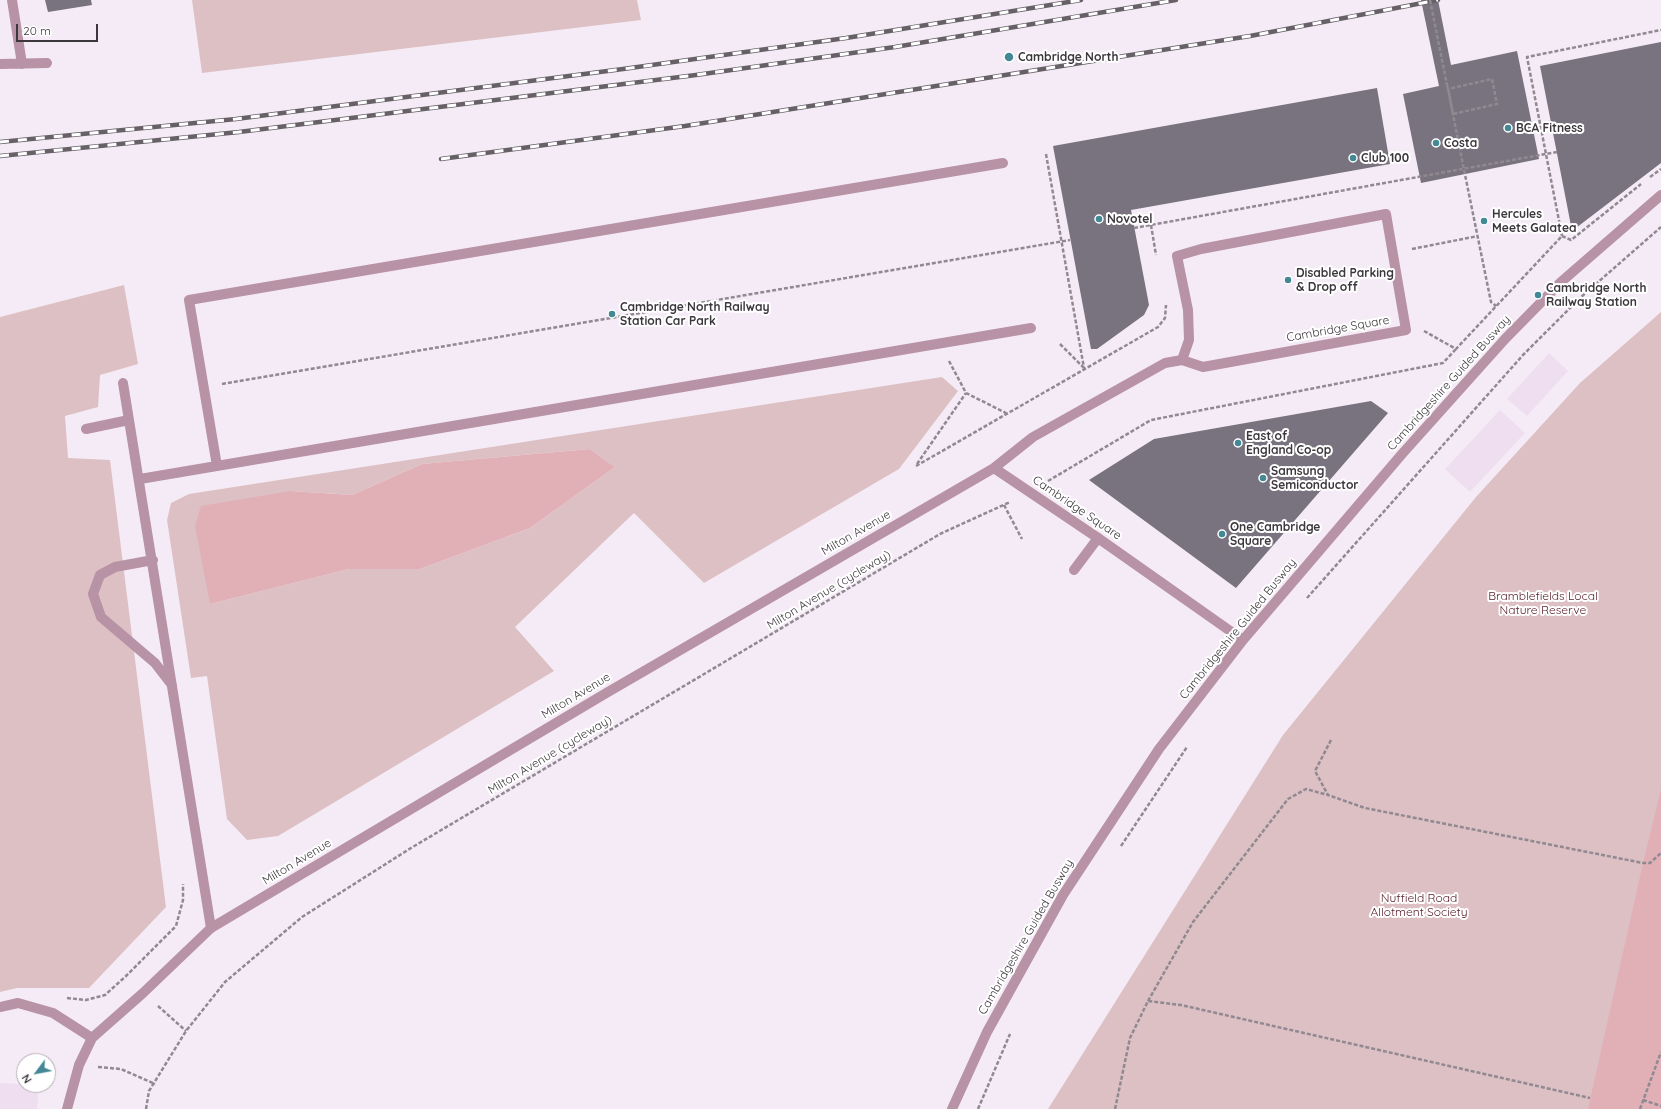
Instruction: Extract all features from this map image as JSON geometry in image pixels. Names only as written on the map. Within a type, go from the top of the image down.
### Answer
[{"type":"street","points":[[12,0],[22,64]]},
{"type":"street","points":[[0,64],[48,63]]},
{"type":"street","points":[[217,466],[189,300],[1003,162]]},
{"type":"street","name":"Cambridgeshire Guided Busway","points":[[952,1109],[987,1032],[1063,895],[1159,749],[1243,640],[1402,454],[1506,339],[1561,282],[1661,195]]},
{"type":"street","name":"Cambridge Square","points":[[1386,214],[1397,270],[1406,330],[1203,367],[1182,360],[1189,340],[1188,310],[1177,256],[1202,249],[1386,214]]},
{"type":"street","points":[[140,479],[1031,328]]},
{"type":"street","name":"Milton Avenue","points":[[92,1038],[211,928],[608,692],[994,468],[1033,437],[1165,364],[1182,360]]},
{"type":"street","points":[[123,383],[140,479],[211,928]]},
{"type":"street","points":[[86,429],[129,420]]},
{"type":"street","name":"Cambridge Square","points":[[994,468],[1098,538],[1243,640]]},
{"type":"street","points":[[1074,570],[1098,538]]},
{"type":"street","points":[[153,560],[115,567],[100,575],[93,594],[101,617],[155,662],[173,686]]},
{"type":"street","points":[[0,1007],[18,1003],[53,1013],[92,1038],[79,1065],[67,1109]]},
{"type":"path","points":[[1430,0],[1447,84],[1453,114],[1460,112],[1467,110],[1497,104],[1492,79],[1448,88],[1449,96],[1491,302],[1496,306]]},
{"type":"path","points":[[1562,236],[1527,57],[1661,30]]},
{"type":"path","points":[[1134,228],[1464,170],[1557,152]]},
{"type":"path","points":[[1046,154],[1084,368]]},
{"type":"path","points":[[1648,179],[1661,169]]},
{"type":"path","points":[[1562,236],[1571,240],[1642,183]]},
{"type":"path","points":[[1151,225],[1158,262]]},
{"type":"path","points":[[1302,604],[1523,355],[1581,297],[1661,227]]},
{"type":"path","points":[[1397,270],[1408,250],[1478,236]]},
{"type":"path","points":[[1043,484],[1151,420],[1442,363],[1562,236]]},
{"type":"path","points":[[204,388],[1070,240]]},
{"type":"path","points":[[966,393],[916,466],[1084,368],[1158,327],[1165,318],[1164,298]]},
{"type":"path","points":[[1406,330],[1422,330],[1456,349]]},
{"type":"path","points":[[944,343],[948,361],[966,393],[1007,413]]},
{"type":"path","points":[[1060,344],[1084,368]]},
{"type":"path","name":"Milton Avenue (cycleway)","points":[[146,1109],[148,1091],[155,1084],[186,1031],[225,982],[302,916],[411,848],[940,534],[1014,501]]},
{"type":"path","points":[[1004,505],[1022,538]]},
{"type":"path","points":[[1328,795],[1315,772],[1331,740]]},
{"type":"path","points":[[1119,848],[1189,744]]},
{"type":"path","points":[[1115,1109],[1130,1038],[1148,1001],[1193,922],[1288,799],[1306,789],[1365,808],[1643,863],[1650,863],[1661,853]]},
{"type":"path","points":[[60,997],[86,1000],[105,995],[126,976],[176,926],[183,900],[183,881]]},
{"type":"path","points":[[1148,1001],[1181,1005],[1590,1098]]},
{"type":"path","points":[[155,1003],[186,1031]]},
{"type":"path","points":[[978,1109],[1013,1027]]},
{"type":"path","points":[[1640,1109],[1661,1053]]},
{"type":"path","points":[[79,1065],[121,1069],[155,1084]]},
{"type":"path","points":[[1643,1100],[1661,1106]]},
{"type":"shaded area","points":[[1549,353],[1568,371],[1527,416],[1507,399]]},
{"type":"shaded area","points":[[1500,410],[1525,433],[1470,492],[1445,469]]},
{"type":"shaded area","points":[[590,449],[615,467],[530,528],[420,569],[349,569],[210,604],[195,526],[201,506],[291,491],[352,495],[422,464]]},
{"type":"shaded area","points":[[1661,789],[1661,1109],[1588,1109],[1643,863]]},
{"type":"shaded area","points":[[0,1083],[16,1084],[16,1093],[38,1093],[37,1109],[0,1109]]},
{"type":"green space","points":[[192,0],[637,0],[641,20],[202,73]]},
{"type":"green space","points":[[124,285],[138,364],[100,375],[98,407],[65,416],[68,458],[110,460],[166,907],[89,988],[17,988],[0,992],[0,317]]},
{"type":"green space","name":"Nuffield Road Allotment Society","points":[[1661,312],[1661,1109],[1048,1109],[1283,735],[1476,497],[1580,383]]},
{"type":"green space","points":[[942,377],[958,391],[899,469],[704,583],[634,513],[515,627],[554,671],[278,836],[247,840],[227,819],[207,676],[191,678],[167,520],[171,503],[189,494]],"holes":[[[590,449],[615,467],[530,528],[420,569],[349,569],[210,604],[291,491],[352,495],[422,464]]]},
{"type":"building","points":[[45,0],[91,0],[92,5],[48,12]]},
{"type":"building","points":[[1421,0],[1438,0],[1451,65],[1517,51],[1539,159],[1421,183],[1403,94],[1439,86]]},
{"type":"building","points":[[1661,42],[1661,163],[1572,231],[1540,66]]},
{"type":"building","name":"Novotel","points":[[1377,88],[1390,164],[1131,210],[1149,305],[1144,315],[1097,349],[1091,349],[1053,146]]},
{"type":"building","name":"One Cambridge Square","points":[[1371,401],[1388,413],[1236,588],[1089,480],[1154,439]]},
{"type":"railway","points":[[0,142],[236,119],[623,69],[846,38],[1081,0]]},
{"type":"railway","points":[[0,156],[239,132],[696,75],[895,47],[1176,0]]},
{"type":"railway","points":[[441,159],[685,126],[1250,36],[1438,0]]},
{"type":"place","name":"Cambridge North","points":[[1009,57]]},
{"type":"place","name":"BCA Fitness","points":[[1508,128]]},
{"type":"place","name":"Costa","points":[[1436,143]]},
{"type":"place","name":"Club 100","points":[[1353,158]]},
{"type":"place","name":"Novotel","points":[[1099,219]]},
{"type":"place","name":"Hercules Meets Galatea","points":[[1484,221]]},
{"type":"place","name":"Disabled Parking & Drop off","points":[[1288,280]]},
{"type":"place","name":"Cambridge North Railway Station","points":[[1538,295]]},
{"type":"place","name":"Cambridge North Railway Station Car Park","points":[[612,314]]},
{"type":"place","name":"East of England Co-op","points":[[1238,443]]},
{"type":"place","name":"Samsung Semiconductor","points":[[1263,478]]},
{"type":"place","name":"One Cambridge Square","points":[[1222,534]]},
{"type":"park label","name":"Bramblefields Local Nature Reserve","points":[[1543,603]]}]
